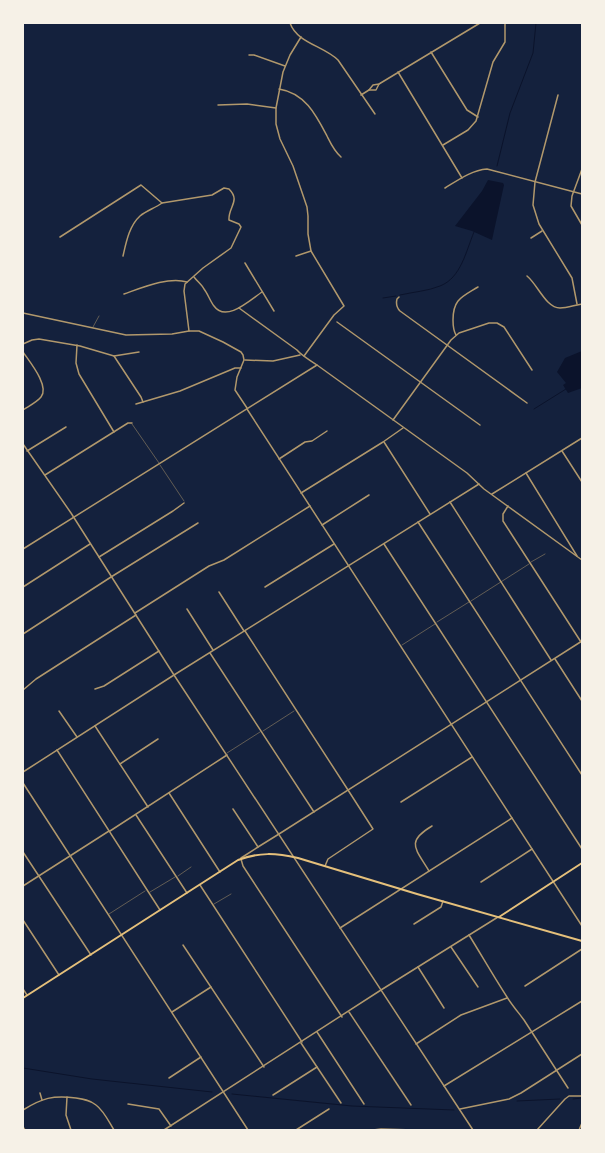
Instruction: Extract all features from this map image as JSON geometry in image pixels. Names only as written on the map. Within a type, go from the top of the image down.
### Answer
[{"type":"main road","points":[[23,998],[240,860],[263,854],[281,854],[293,857],[582,940]]},
{"type":"main road","points":[[499,917],[582,863]]},
{"type":"street","points":[[290,23],[291,27],[301,37],[335,58],[375,114]]},
{"type":"street","points":[[362,95],[373,85],[379,84],[480,23]]},
{"type":"street","points":[[443,145],[470,129],[478,117],[493,62],[505,42],[505,23]]},
{"type":"street","points":[[301,37],[285,66],[276,108],[277,130],[293,166],[307,207],[310,251],[344,306],[334,314],[304,356]]},
{"type":"street","points":[[431,52],[467,110],[478,117]]},
{"type":"street","points":[[249,55],[254,55],[285,66]]},
{"type":"street","points":[[398,72],[462,178]]},
{"type":"street","points":[[369,90],[376,90],[379,84]]},
{"type":"street","points":[[280,89],[292,92],[306,103],[319,122],[335,152],[341,157]]},
{"type":"street","points":[[558,95],[535,182],[533,206],[537,222],[572,278],[577,304]]},
{"type":"street","points":[[218,105],[247,104],[276,108]]},
{"type":"street","points":[[446,188],[479,170],[487,169],[582,194]]},
{"type":"street","points":[[582,169],[571,206],[582,225]]},
{"type":"street","points":[[60,237],[141,185],[162,203]]},
{"type":"street","points":[[123,256],[128,237],[140,216],[162,203],[212,195],[229,188],[234,194],[234,201],[229,214],[229,220],[230,222],[239,224],[241,227],[229,250],[203,268],[187,282],[184,290],[189,331]]},
{"type":"street","points":[[531,238],[542,231]]},
{"type":"street","points":[[296,256],[310,251]]},
{"type":"street","points":[[245,263],[274,311]]},
{"type":"street","points":[[527,276],[533,281],[550,304],[560,308],[582,304]]},
{"type":"street","points":[[194,277],[204,288],[212,304],[219,311],[225,313],[239,308],[262,292]]},
{"type":"street","points":[[124,294],[158,283],[178,280],[187,282]]},
{"type":"street","points":[[456,335],[453,329],[453,314],[456,304],[461,298],[478,287]]},
{"type":"street","points":[[399,297],[396,299],[399,310],[527,403]]},
{"type":"street","points":[[239,308],[298,351],[300,355]]},
{"type":"street","points":[[23,313],[126,335],[172,334],[199,331],[223,342],[244,356],[235,390],[582,926]]},
{"type":"street","points":[[337,322],[480,425]]},
{"type":"street","points":[[393,420],[456,335],[489,323],[499,324],[505,329],[532,370]]},
{"type":"street","points":[[23,344],[29,340],[37,339],[77,346],[114,356],[139,352]]},
{"type":"street","points":[[77,346],[76,358],[79,374],[114,432]]},
{"type":"street","points":[[23,352],[39,376],[44,390],[41,397],[23,410]]},
{"type":"street","points":[[244,360],[274,361],[300,355],[304,356],[467,473],[492,495],[582,560]]},
{"type":"street","points":[[114,356],[143,402]]},
{"type":"street","points":[[23,549],[246,408],[317,365]]},
{"type":"street","points":[[136,404],[180,391],[234,368],[241,368]]},
{"type":"street","points":[[45,475],[128,423],[132,423]]},
{"type":"street","points":[[27,451],[66,427]]},
{"type":"street","points":[[302,494],[384,442],[403,428]]},
{"type":"street","points":[[279,459],[305,442],[312,441],[327,432]]},
{"type":"street","points":[[492,495],[582,438]]},
{"type":"street","points":[[384,442],[430,514]]},
{"type":"street","points":[[23,444],[73,517],[226,755],[472,1130]]},
{"type":"street","points":[[562,450],[582,482]]},
{"type":"street","points":[[526,473],[577,556]]},
{"type":"street","points":[[23,772],[213,650],[479,484]]},
{"type":"street","points":[[322,525],[369,496]]},
{"type":"street","points":[[450,502],[551,660]]},
{"type":"street","points":[[99,557],[184,503]]},
{"type":"street","points":[[23,690],[36,679],[209,566],[224,560],[310,506]]},
{"type":"street","points":[[342,1017],[240,860],[258,846],[314,812],[581,641],[502,519],[508,506]]},
{"type":"street","points":[[418,522],[582,775]]},
{"type":"street","points":[[23,634],[111,576],[198,523]]},
{"type":"street","points":[[23,587],[90,544]]},
{"type":"street","points":[[265,587],[334,544]]},
{"type":"street","points":[[384,544],[582,849]]},
{"type":"street","points":[[219,592],[372,829],[328,859],[325,866]]},
{"type":"street","points":[[187,609],[213,650]]},
{"type":"street","points":[[95,689],[104,686],[159,651]]},
{"type":"street","points":[[210,652],[314,812]]},
{"type":"street","points":[[554,658],[582,701]]},
{"type":"street","points":[[59,711],[77,737]]},
{"type":"street","points":[[95,726],[148,807]]},
{"type":"street","points":[[120,764],[158,739]]},
{"type":"street","points":[[57,750],[160,910]]},
{"type":"street","points":[[23,886],[136,815],[226,755]]},
{"type":"street","points":[[401,802],[472,757]]},
{"type":"street","points":[[23,783],[248,1130]]},
{"type":"street","points":[[169,793],[220,872]]},
{"type":"street","points":[[233,808],[258,846]]},
{"type":"street","points":[[136,815],[187,893]]},
{"type":"street","points":[[340,928],[512,818]]},
{"type":"street","points":[[429,871],[417,852],[415,844],[421,833],[432,826]]},
{"type":"street","points":[[481,882],[532,849]]},
{"type":"street","points":[[23,852],[90,955]]},
{"type":"street","points":[[200,885],[341,1103]]},
{"type":"street","points":[[414,924],[441,907],[443,901]]},
{"type":"street","points":[[164,1130],[342,1017],[381,990],[499,917]]},
{"type":"street","points":[[23,920],[59,975]]},
{"type":"street","points":[[469,935],[508,998],[568,1088]]},
{"type":"street","points":[[183,945],[264,1066]]},
{"type":"street","points":[[451,947],[478,987]]},
{"type":"street","points":[[525,986],[582,949]]},
{"type":"street","points":[[418,967],[444,1008]]},
{"type":"street","points":[[172,1012],[211,987]]},
{"type":"street","points":[[23,989],[27,995]]},
{"type":"street","points":[[416,1044],[461,1015],[508,998]]},
{"type":"street","points":[[444,1086],[582,1001]]},
{"type":"street","points":[[349,1012],[411,1105]]},
{"type":"street","points":[[317,1032],[364,1104]]},
{"type":"street","points":[[459,1109],[509,1099],[522,1093],[582,1054]]},
{"type":"street","points":[[169,1078],[201,1057]]},
{"type":"street","points":[[273,1095],[317,1067]]},
{"type":"street","points":[[40,1092],[42,1100]]},
{"type":"street","points":[[23,1110],[42,1100],[59,1096],[86,1100],[96,1105],[114,1130]]},
{"type":"street","points":[[537,1130],[565,1099],[569,1096],[582,1096]]},
{"type":"street","points":[[67,1097],[66,1115],[71,1130]]},
{"type":"street","points":[[128,1104],[159,1108],[171,1126]]},
{"type":"street","points":[[296,1130],[328,1109]]},
{"type":"street","points":[[579,1130],[582,1123]]},
{"type":"street","points":[[373,1130],[414,1130]]},
{"type":"lane","points":[[92,328],[99,316]]},
{"type":"lane","points":[[132,423],[183,499],[184,503]]},
{"type":"lane","points":[[400,646],[545,554]]},
{"type":"lane","points":[[226,755],[296,710]]},
{"type":"lane","points":[[149,893],[191,867]]},
{"type":"lane","points":[[108,915],[147,890]]},
{"type":"lane","points":[[213,905],[231,894]]},
{"type":"water","points":[[488,180],[503,183],[504,185],[492,240],[472,231],[455,226],[482,191]]},
{"type":"water","points":[[582,351],[582,388],[568,393],[563,385],[566,383],[557,372],[565,358]]},
{"type":"waterway","points":[[497,166],[510,113],[533,53],[536,23]]},
{"type":"waterway","points":[[400,295],[440,286],[453,277],[462,263],[474,232]]},
{"type":"waterway","points":[[383,298],[396,296]]},
{"type":"waterway","points":[[534,409],[566,389]]},
{"type":"waterway","points":[[23,1068],[92,1079],[212,1092]]},
{"type":"waterway","points":[[232,1094],[352,1106],[454,1110]]},
{"type":"waterway","points":[[573,1099],[582,1098]]},
{"type":"waterway","points":[[517,1101],[560,1099]]}]
